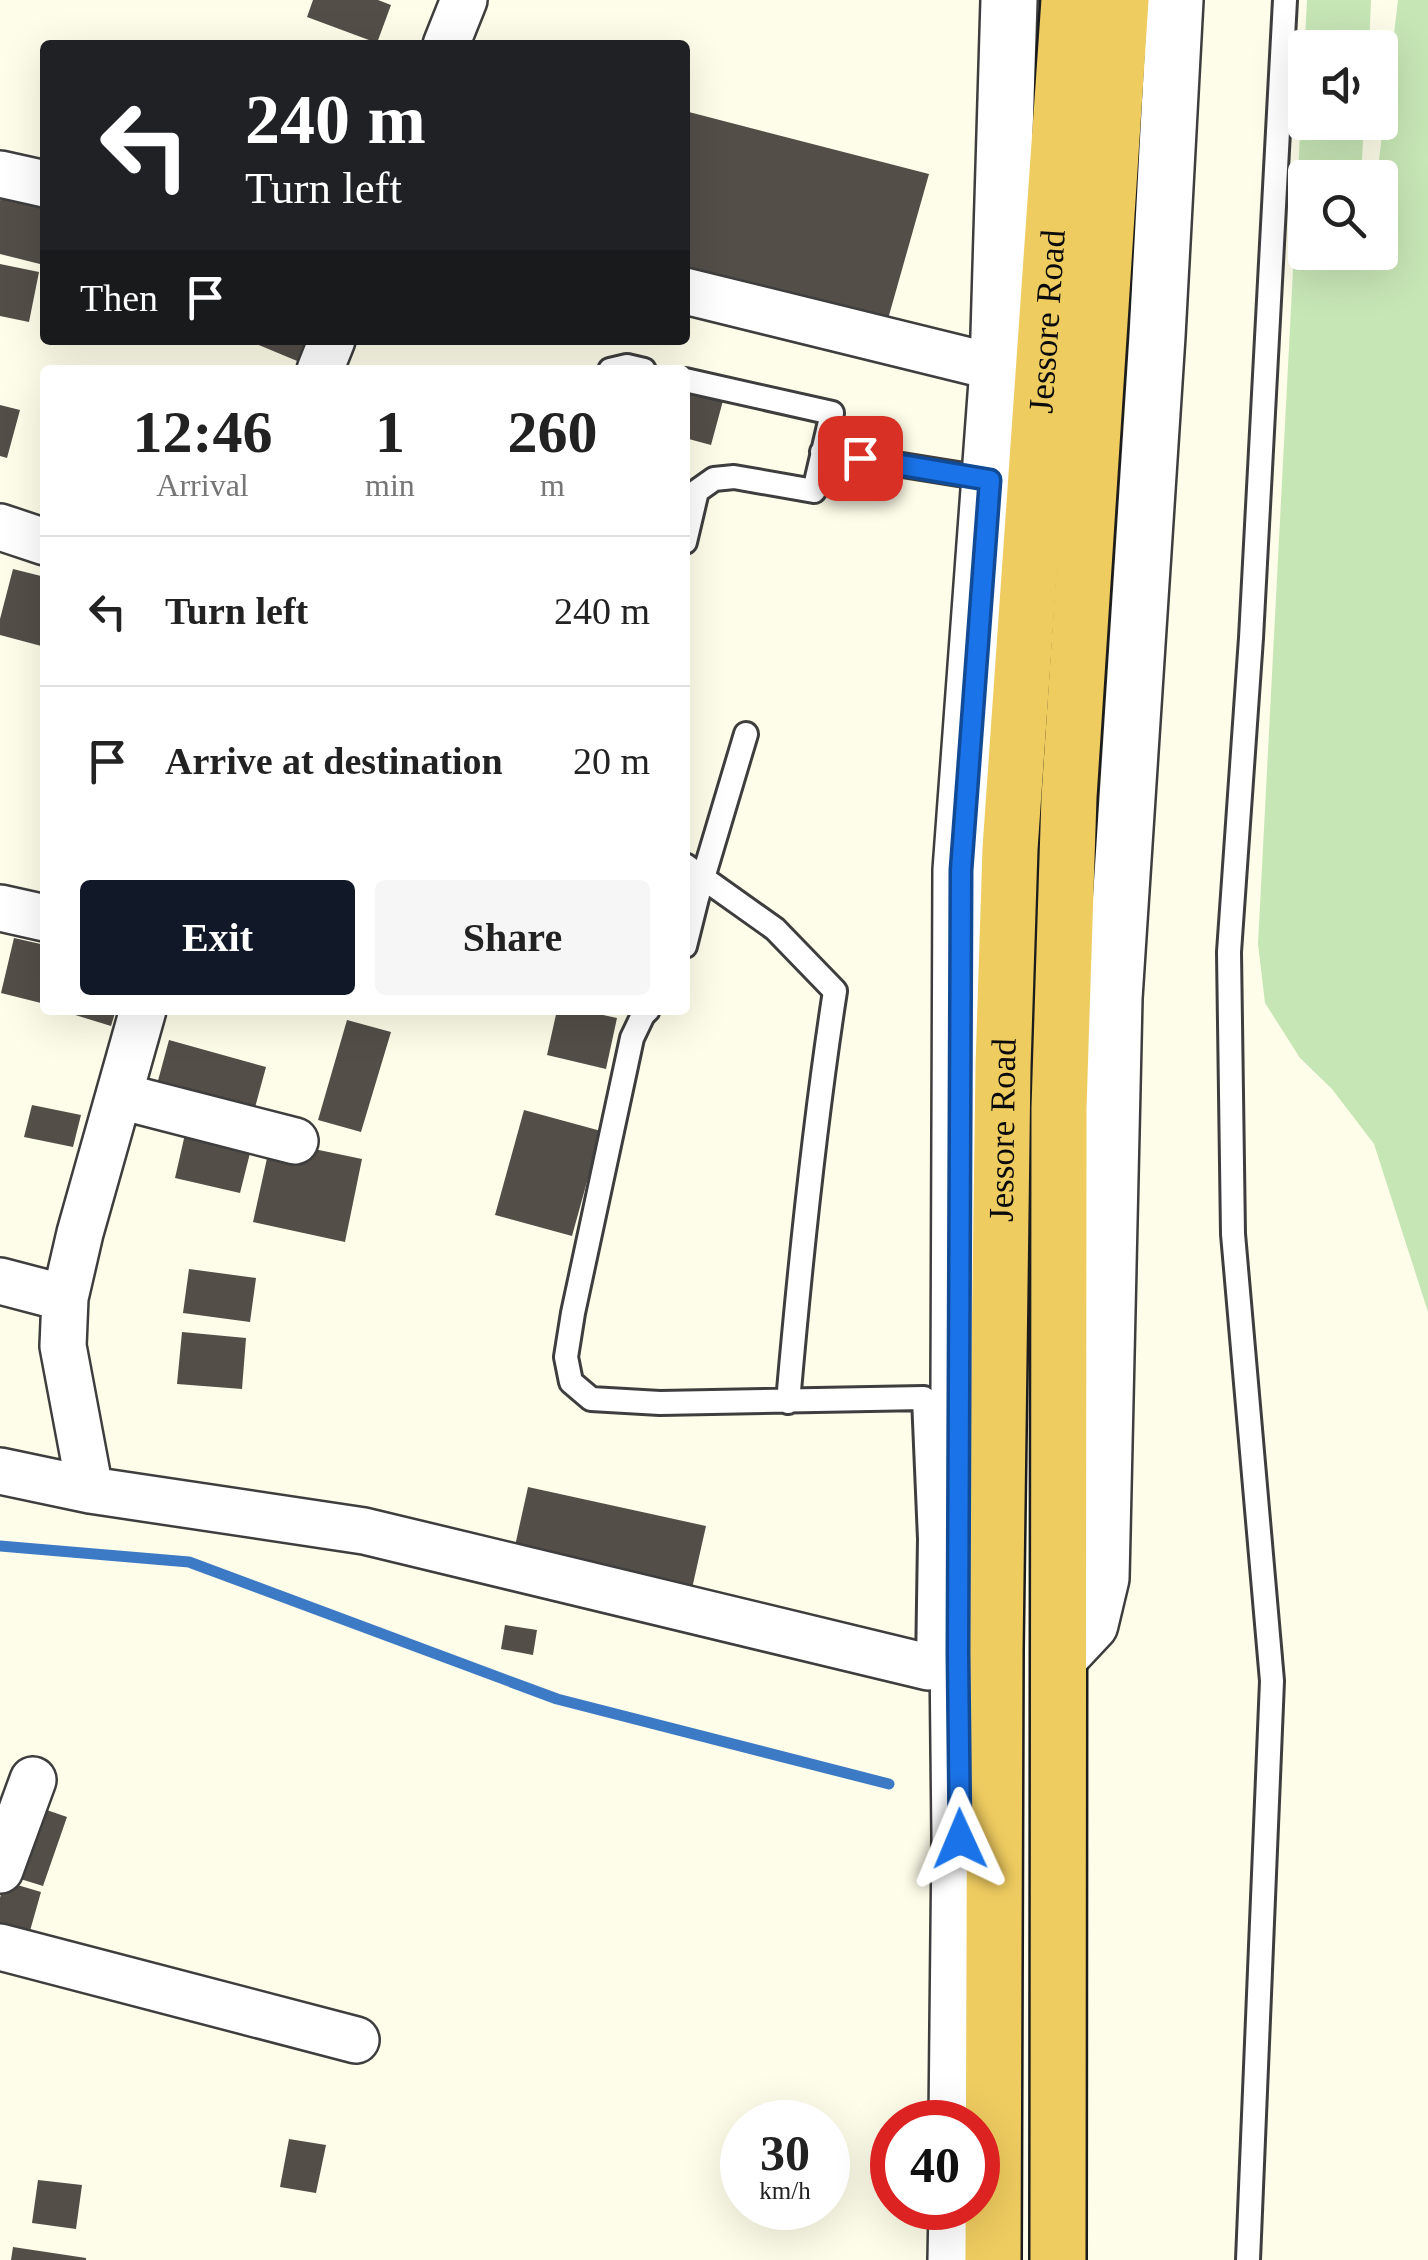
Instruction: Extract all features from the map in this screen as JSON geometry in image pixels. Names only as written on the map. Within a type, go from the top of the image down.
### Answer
[{"type":"highway","name":"Jessore Road","points":[[993,2260],[960,1656],[1003,1066],[1010,849],[1068,0]]},
{"type":"highway","points":[[1058,2260],[1059,1108],[1069,797],[1121,0]]},
{"type":"street","points":[[448,40],[464,0]]},
{"type":"street","points":[[958,2100],[961,870],[998,368],[1009,0]]},
{"type":"street","points":[[1060,1656],[1090,1624],[1101,1578],[1114,998],[1174,0]]},
{"type":"street","points":[[0,174],[40,183]]},
{"type":"street","points":[[690,292],[998,368]]},
{"type":"street","points":[[0,528],[40,540]]},
{"type":"street","points":[[0,908],[40,917]]},
{"type":"street","points":[[90,1490],[63,1346],[65,1298],[142,1015]]},
{"type":"street","points":[[120,1096],[295,1141]]},
{"type":"street","points":[[0,1281],[65,1298]]},
{"type":"street","points":[[0,1470],[90,1490],[364,1531],[960,1656]]},
{"type":"street","points":[[0,1870],[33,1780]]},
{"type":"street","points":[[0,1947],[356,2040]]},
{"type":"street","points":[[956,2260],[957,2230]]},
{"type":"lane","points":[[1248,2260],[1272,1680],[1233,1234],[1228,952],[1251,638],[1286,0]]},
{"type":"lane","points":[[690,381],[832,414],[814,491],[734,477],[714,479],[696,491],[690,519]]},
{"type":"lane","points":[[822,452],[990,480]]},
{"type":"lane","points":[[690,904],[694,871],[746,734]]},
{"type":"lane","points":[[694,871],[776,929],[834,991],[804,1218],[788,1402]]},
{"type":"lane","points":[[642,1015],[632,1038],[577,1295],[566,1357],[571,1382],[592,1400],[660,1403],[924,1398],[930,1540],[960,1656]]},
{"type":"green space","points":[[1307,0],[1371,0],[1370,30],[1305,30]]},
{"type":"green space","points":[[1398,0],[1428,0],[1428,1312],[1374,1144],[1332,1089],[1300,1058],[1265,1003],[1258,944],[1293,270],[1398,270],[1398,160],[1379,160],[1381,140],[1398,140],[1398,30],[1394,30]]},
{"type":"green space","points":[[1300,140],[1363,140],[1362,160],[1299,160]]},
{"type":"building","points":[[313,0],[378,0],[391,5],[378,40],[307,17]]},
{"type":"building","points":[[690,112],[929,174],[888,319],[690,268]]},
{"type":"building","points":[[2,192],[40,201],[40,264],[0,254]]},
{"type":"building","points":[[0,264],[39,272],[29,322],[0,316]]},
{"type":"building","points":[[259,345],[309,345],[302,363]]},
{"type":"building","points":[[690,388],[724,397],[711,445],[690,439]]},
{"type":"building","points":[[0,405],[20,410],[7,458],[0,456]]},
{"type":"building","points":[[13,569],[40,576],[40,646],[0,635],[0,619]]},
{"type":"building","points":[[14,938],[40,944],[40,1003],[1,993]]},
{"type":"building","points":[[75,1015],[114,1015],[111,1026]]},
{"type":"building","points":[[556,1015],[617,1018],[606,1069],[547,1055]]},
{"type":"building","points":[[347,1020],[391,1032],[361,1132],[318,1120]]},
{"type":"building","points":[[169,1040],[266,1067],[253,1115],[156,1088]]},
{"type":"building","points":[[32,1105],[81,1115],[73,1147],[24,1137]]},
{"type":"building","points":[[524,1110],[601,1131],[572,1236],[495,1215]]},
{"type":"building","points":[[188,1121],[254,1137],[240,1193],[175,1178]]},
{"type":"building","points":[[271,1140],[362,1159],[345,1242],[253,1222]]},
{"type":"building","points":[[189,1269],[256,1278],[250,1322],[183,1313]]},
{"type":"building","points":[[182,1332],[246,1338],[242,1389],[177,1384]]},
{"type":"building","points":[[528,1487],[706,1526],[691,1593],[513,1555]]},
{"type":"building","points":[[505,1625],[537,1630],[533,1655],[501,1649]]},
{"type":"building","points":[[38,1807],[67,1817],[43,1886],[14,1877]]},
{"type":"building","points":[[4,1881],[41,1892],[26,1945],[0,1938]]},
{"type":"building","points":[[289,2139],[326,2145],[316,2193],[280,2187]]},
{"type":"building","points":[[38,2180],[82,2185],[76,2229],[32,2223]]},
{"type":"building","points":[[13,2247],[86,2258],[86,2260],[11,2260]]},
{"type":"waterway","points":[[0,1546],[189,1562],[557,1699],[889,1784]]},
{"type":"route","points":[[860,458],[990,480],[961,870],[960,1839]]}]
